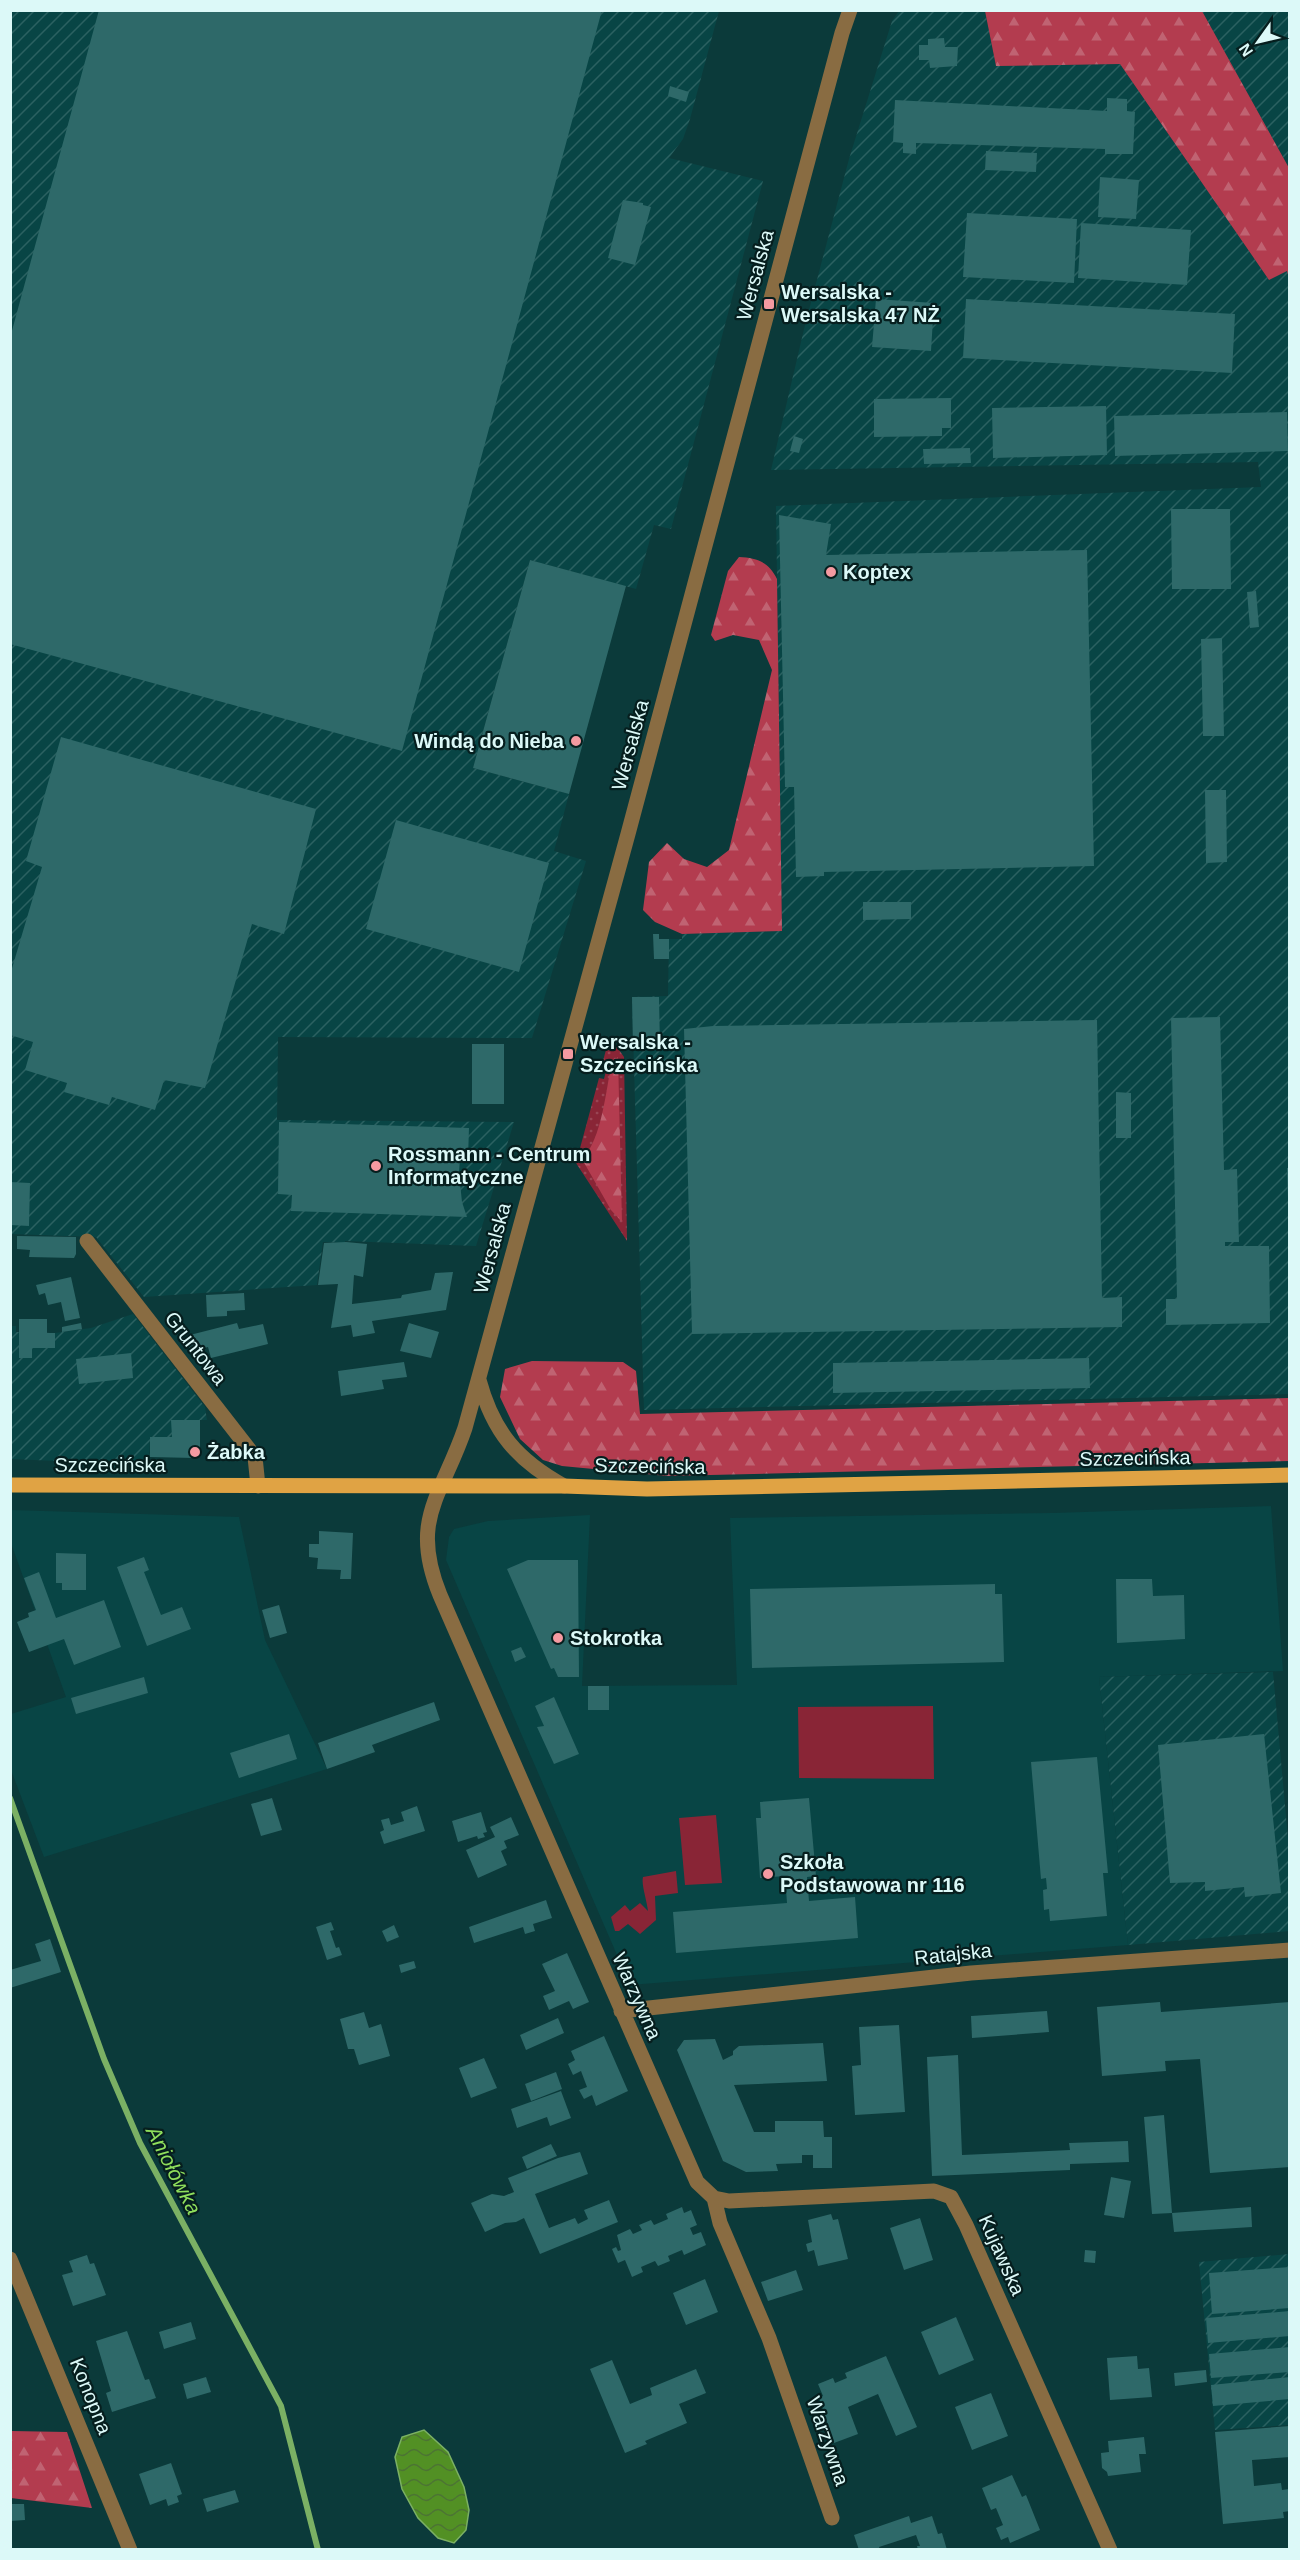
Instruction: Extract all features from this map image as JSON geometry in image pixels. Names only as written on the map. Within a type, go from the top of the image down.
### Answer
[{"type":"main road","name":"Szczecińska","points":[[10,1485],[564,1486],[659,1489],[1290,1475]]},
{"type":"street","name":"Wersalska","points":[[440,1486],[460,1441],[492,1328],[850,10]]},
{"type":"street","name":"Gruntowa","points":[[87,1241],[255,1457],[258,1486]]},
{"type":"street","points":[[478,1378],[493,1420],[512,1448],[533,1468],[564,1486]]},
{"type":"street","name":"Warzywna","points":[[440,1486],[433,1502],[427,1533],[429,1567],[690,2170],[705,2191],[714,2198],[720,2223],[769,2338],[832,2518]]},
{"type":"street","name":"Ratajska","points":[[621,2011],[971,1973],[1290,1950]]},
{"type":"street","name":"Kujawska","points":[[714,2198],[744,2202],[934,2191],[951,2197],[964,2219],[1110,2550]]},
{"type":"street","name":"Konopna","points":[[10,2259],[130,2550]]},
{"type":"shaded area","points":[[11,11],[719,11],[690,119],[683,139],[669,158],[763,181],[671,529],[654,525],[636,589],[530,560],[473,768],[569,794],[554,851],[586,861],[532,1038],[278,1037],[277,1120],[514,1122],[476,1246],[323,1242],[317,1285],[144,1297],[96,1237],[11,1234]]},
{"type":"shaded area","points":[[899,11],[985,11],[996,66],[1120,64],[1269,280],[1288,270],[1289,1394],[644,1410],[632,997],[668,996],[669,939],[682,939],[682,934],[782,931],[776,506],[1261,487],[1258,462],[771,470],[805,325],[849,159],[892,21]]},
{"type":"shaded area","points":[[1202,11],[1289,11],[1289,168],[1269,132]]},
{"type":"shaded area","points":[[607,1046],[617,1047],[624,1057],[627,1241],[576,1163],[599,1078],[604,1079],[608,1063],[603,1061]]},
{"type":"shaded area","points":[[133,1314],[205,1407],[207,1420],[172,1420],[172,1437],[150,1437],[149,1465],[11,1459],[11,1326],[16,1326],[16,1332],[55,1333],[91,1328]]},
{"type":"shaded area","points":[[1271,1506],[1283,1671],[1099,1677],[1128,1945],[630,1985],[446,1560],[449,1537],[454,1529],[488,1521],[590,1515],[582,1686],[737,1685],[730,1518],[1053,1513]]},
{"type":"shaded area","points":[[11,1510],[239,1517],[265,1640],[327,1769],[44,1857],[11,1770],[11,1714],[66,1697],[11,1543]]},
{"type":"shaded area","points":[[1273,1672],[1289,1850],[1289,1931],[1128,1945],[1099,1677]]},
{"type":"shaded area","points":[[933,1706],[934,1779],[799,1778],[798,1707]]},
{"type":"shaded area","points":[[716,1815],[722,1883],[685,1885],[679,1818]]},
{"type":"shaded area","points":[[676,1871],[678,1893],[655,1896],[656,1920],[640,1934],[628,1924],[619,1931],[615,1931],[611,1917],[625,1905],[630,1911],[640,1903],[648,1911],[643,1877]]},
{"type":"shaded area","points":[[1289,2254],[1289,2425],[1215,2430],[1199,2262]]},
{"type":"green space","points":[[985,11],[1202,11],[1289,168],[1289,278],[1287,271],[1269,280],[1120,64],[996,66]]},
{"type":"green space","points":[[739,557],[762,562],[777,579],[782,931],[682,934],[655,922],[643,910],[649,862],[667,843],[684,859],[707,867],[729,850],[772,670],[759,640],[733,635],[715,641],[711,635],[728,571]]},
{"type":"green space","points":[[618,1057],[622,1222],[611,1210],[582,1159],[589,1150],[599,1127],[612,1061]]},
{"type":"green space","points":[[532,1361],[623,1362],[636,1371],[640,1414],[1289,1398],[1289,1461],[667,1476],[562,1466],[543,1460],[520,1439],[500,1397],[505,1369]]},
{"type":"green space","points":[[11,2431],[67,2432],[92,2508],[11,2498]]},
{"type":"water","points":[[424,2430],[448,2452],[464,2487],[469,2510],[466,2530],[454,2543],[438,2538],[418,2518],[402,2489],[395,2457],[402,2437]]},
{"type":"building","points":[[99,10],[602,10],[402,751],[10,644],[10,338]]},
{"type":"building","points":[[944,38],[945,47],[958,47],[957,66],[930,68],[929,60],[919,60],[919,45],[928,45],[928,39]]},
{"type":"building","points":[[670,86],[689,92],[686,102],[668,96]]},
{"type":"building","points":[[1107,98],[1127,99],[1127,111],[1135,112],[1133,154],[1105,154],[1105,149],[916,143],[916,154],[903,153],[903,143],[893,142],[895,100],[1107,111]]},
{"type":"building","points":[[986,151],[1037,153],[1036,172],[985,170]]},
{"type":"building","points":[[1100,177],[1139,180],[1136,219],[1098,217]]},
{"type":"building","points":[[623,200],[643,203],[651,207],[635,265],[608,258]]},
{"type":"building","points":[[967,213],[1077,219],[1074,283],[963,277]]},
{"type":"building","points":[[1081,223],[1191,230],[1187,285],[1078,278]]},
{"type":"building","points":[[876,299],[934,303],[931,351],[872,347]]},
{"type":"building","points":[[966,299],[1235,314],[1232,373],[963,358]]},
{"type":"building","points":[[951,398],[951,428],[942,428],[942,436],[874,437],[874,399]]},
{"type":"building","points":[[1106,406],[1107,455],[993,458],[992,408]]},
{"type":"building","points":[[1287,412],[1288,451],[1115,456],[1114,416]]},
{"type":"building","points":[[794,436],[803,439],[799,453],[790,451]]},
{"type":"building","points":[[970,448],[971,463],[924,464],[923,449]]},
{"type":"building","points":[[1171,509],[1230,509],[1231,589],[1172,589]]},
{"type":"building","points":[[779,515],[831,524],[826,555],[1087,550],[1094,866],[824,872],[824,876],[796,877],[794,787],[785,787]]},
{"type":"building","points":[[530,560],[626,586],[569,794],[473,768]]},
{"type":"building","points":[[1256,591],[1259,627],[1250,628],[1247,592]]},
{"type":"building","points":[[1222,638],[1224,736],[1203,736],[1201,639]]},
{"type":"building","points":[[61,737],[316,809],[284,934],[252,924],[205,1088],[164,1080],[155,1110],[112,1097],[109,1105],[64,1092],[67,1083],[25,1070],[33,1042],[10,1035],[10,975],[42,867],[26,861]]},
{"type":"building","points":[[1205,790],[1226,790],[1227,862],[1206,863]]},
{"type":"building","points":[[396,820],[549,863],[519,972],[366,929]]},
{"type":"building","points":[[863,902],[911,902],[911,919],[863,920]]},
{"type":"building","points":[[653,934],[659,934],[659,939],[669,939],[669,959],[654,959]]},
{"type":"building","points":[[632,997],[659,997],[660,1046],[633,1047]]},
{"type":"building","points":[[1220,1017],[1224,1170],[1237,1169],[1239,1242],[1225,1242],[1225,1246],[1269,1246],[1270,1323],[1166,1325],[1166,1299],[1177,1299],[1171,1018]]},
{"type":"building","points":[[1097,1020],[1102,1298],[1122,1297],[1122,1327],[692,1334],[684,1029],[713,1026]]},
{"type":"building","points":[[472,1044],[504,1044],[504,1104],[472,1104]]},
{"type":"building","points":[[1116,1092],[1131,1093],[1131,1138],[1116,1138]]},
{"type":"building","name":"Rossmann - Centrum Informatyczne","points":[[279,1122],[469,1128],[468,1159],[460,1158],[459,1173],[462,1202],[467,1217],[291,1211],[292,1195],[278,1194]]},
{"type":"building","points":[[1287,1168],[1290,1168],[1290,1199],[1288,1199]]},
{"type":"building","points":[[10,1182],[30,1183],[29,1226],[10,1225]]},
{"type":"building","points":[[17,1236],[76,1237],[76,1254],[74,1258],[29,1257],[30,1250],[17,1249]]},
{"type":"building","points":[[324,1243],[367,1244],[363,1277],[354,1275],[352,1304],[401,1298],[402,1295],[431,1290],[435,1273],[453,1272],[446,1310],[372,1321],[375,1333],[353,1337],[351,1325],[331,1328],[338,1284],[318,1285]]},
{"type":"building","points":[[71,1277],[80,1318],[65,1321],[61,1302],[48,1305],[45,1293],[39,1295],[36,1285]]},
{"type":"building","points":[[244,1293],[245,1310],[227,1311],[227,1316],[207,1317],[206,1295]]},
{"type":"building","points":[[19,1319],[47,1319],[47,1333],[55,1333],[55,1348],[32,1348],[32,1358],[19,1358]]},
{"type":"building","points":[[81,1323],[82,1329],[62,1332],[62,1327]]},
{"type":"building","points":[[237,1323],[239,1329],[263,1324],[268,1344],[211,1358],[208,1347],[190,1352],[186,1336]]},
{"type":"building","points":[[409,1323],[439,1332],[431,1358],[400,1351]]},
{"type":"building","points":[[131,1353],[133,1378],[79,1384],[76,1359]]},
{"type":"building","points":[[1089,1358],[1090,1388],[833,1393],[833,1363]]},
{"type":"building","points":[[404,1362],[407,1377],[382,1380],[384,1389],[341,1396],[338,1371]]},
{"type":"building","points":[[171,1420],[200,1420],[200,1452],[194,1458],[150,1457],[150,1437],[172,1437]]},
{"type":"building","points":[[319,1531],[353,1533],[351,1579],[340,1579],[341,1570],[317,1569],[318,1558],[309,1557],[309,1544],[319,1544]]},
{"type":"building","points":[[56,1553],[86,1554],[86,1590],[62,1590],[62,1583],[56,1583]]},
{"type":"building","points":[[144,1557],[149,1570],[144,1572],[161,1615],[182,1607],[191,1629],[147,1646],[117,1567]]},
{"type":"building","name":"Stokrotka","points":[[528,1560],[578,1560],[579,1677],[558,1677],[554,1668],[551,1669],[507,1569]]},
{"type":"building","points":[[39,1572],[56,1618],[104,1600],[121,1647],[74,1665],[64,1639],[29,1652],[17,1622],[29,1617],[28,1613],[36,1610],[24,1578]]},
{"type":"building","points":[[1116,1579],[1152,1579],[1153,1596],[1184,1595],[1185,1639],[1117,1643]]},
{"type":"building","points":[[995,1584],[995,1594],[1002,1594],[1004,1662],[752,1668],[750,1589]]},
{"type":"building","points":[[279,1605],[287,1633],[270,1638],[262,1610]]},
{"type":"building","points":[[521,1647],[526,1657],[515,1662],[511,1651]]},
{"type":"building","points":[[144,1677],[148,1693],[76,1714],[71,1698]]},
{"type":"building","points":[[588,1686],[609,1686],[609,1710],[588,1710]]},
{"type":"building","points":[[554,1697],[579,1754],[554,1764],[537,1727],[544,1726],[535,1706]]},
{"type":"building","points":[[434,1702],[440,1720],[372,1745],[375,1752],[327,1769],[318,1743]]},
{"type":"building","points":[[289,1734],[297,1759],[239,1778],[230,1753]]},
{"type":"building","points":[[1264,1734],[1281,1893],[1245,1897],[1244,1887],[1205,1891],[1205,1882],[1170,1883],[1158,1745]]},
{"type":"building","points":[[1097,1757],[1108,1873],[1103,1873],[1107,1916],[1050,1921],[1049,1909],[1044,1910],[1043,1890],[1047,1889],[1046,1878],[1041,1879],[1031,1762]]},
{"type":"building","points":[[272,1798],[282,1830],[261,1836],[251,1804]]},
{"type":"building","points":[[809,1798],[816,1876],[807,1877],[809,1901],[855,1897],[858,1938],[676,1953],[673,1912],[787,1903],[785,1876],[760,1878],[756,1818],[761,1818],[760,1802]]},
{"type":"building","points":[[417,1806],[425,1831],[384,1844],[380,1832],[384,1830],[381,1820],[389,1818],[391,1825],[404,1821],[401,1812]]},
{"type":"building","points":[[481,1812],[487,1832],[483,1833],[485,1837],[478,1839],[477,1836],[458,1842],[452,1821]]},
{"type":"building","points":[[511,1817],[519,1835],[504,1841],[507,1848],[501,1851],[507,1865],[478,1878],[466,1850],[495,1837],[490,1827]]},
{"type":"building","points":[[546,1900],[552,1918],[533,1924],[535,1931],[525,1934],[523,1927],[474,1943],[469,1927]]},
{"type":"building","points":[[331,1922],[334,1930],[330,1931],[336,1948],[339,1947],[342,1955],[327,1960],[316,1927]]},
{"type":"building","points":[[394,1925],[399,1937],[387,1942],[382,1931]]},
{"type":"building","points":[[50,1939],[61,1972],[10,1988],[10,1970],[41,1961],[35,1944]]},
{"type":"building","points":[[567,1953],[589,2002],[573,2009],[569,2001],[549,2010],[543,1996],[555,1991],[542,1964]]},
{"type":"building","points":[[414,1961],[416,1968],[401,1973],[399,1965]]},
{"type":"building","points":[[1160,2002],[1161,2012],[1290,2002],[1290,2167],[1210,2173],[1200,2059],[1165,2061],[1166,2071],[1102,2076],[1097,2007]]},
{"type":"building","points":[[1047,2011],[1049,2032],[972,2038],[971,2016]]},
{"type":"building","points":[[364,2012],[369,2028],[381,2024],[390,2056],[359,2065],[354,2049],[348,2049],[340,2019]]},
{"type":"building","points":[[558,2018],[564,2033],[526,2050],[520,2035]]},
{"type":"building","points":[[899,2025],[905,2112],[855,2115],[852,2066],[861,2065],[859,2027]]},
{"type":"building","points":[[604,2036],[628,2091],[596,2106],[592,2095],[584,2099],[579,2090],[587,2087],[581,2071],[573,2075],[568,2064],[575,2060],[571,2051]]},
{"type":"building","points":[[715,2039],[723,2060],[733,2055],[733,2051],[739,2046],[823,2043],[827,2081],[734,2085],[754,2132],[775,2132],[775,2121],[823,2121],[824,2137],[832,2137],[832,2168],[813,2168],[813,2155],[802,2155],[802,2163],[776,2164],[778,2171],[746,2172],[723,2161],[677,2050],[684,2040]]},
{"type":"building","points":[[958,2055],[962,2155],[1070,2150],[1069,2143],[1128,2141],[1129,2162],[1070,2164],[1070,2170],[932,2176],[927,2057]]},
{"type":"building","points":[[484,2058],[497,2088],[471,2098],[459,2068]]},
{"type":"building","points":[[556,2072],[562,2089],[531,2101],[525,2084]]},
{"type":"building","points":[[561,2091],[571,2118],[550,2126],[547,2117],[517,2128],[511,2109]]},
{"type":"building","points":[[1164,2115],[1172,2213],[1152,2214],[1144,2117]]},
{"type":"building","points":[[551,2144],[557,2156],[527,2169],[522,2157]]},
{"type":"building","points":[[580,2152],[588,2174],[535,2194],[549,2228],[575,2218],[578,2224],[588,2219],[584,2210],[609,2200],[618,2222],[540,2254],[524,2218],[485,2232],[471,2203],[492,2194],[504,2196],[514,2192],[508,2178],[558,2158]]},
{"type":"building","points":[[1111,2177],[1131,2181],[1124,2218],[1104,2215]]},
{"type":"building","points":[[682,2207],[684,2213],[691,2210],[697,2225],[690,2228],[693,2235],[701,2232],[706,2245],[684,2255],[682,2250],[668,2256],[670,2261],[658,2266],[655,2261],[641,2267],[643,2272],[632,2277],[625,2260],[618,2263],[612,2249],[616,2247],[618,2251],[621,2250],[617,2235],[630,2229],[633,2234],[642,2230],[639,2225],[651,2220],[654,2225],[668,2219],[666,2214]]},
{"type":"building","points":[[1251,2207],[1252,2227],[1174,2232],[1172,2213]]},
{"type":"building","points":[[831,2214],[833,2220],[838,2219],[848,2259],[818,2266],[814,2250],[808,2252],[806,2244],[812,2242],[808,2220]]},
{"type":"building","points":[[920,2218],[933,2260],[904,2270],[890,2228]]},
{"type":"building","points":[[1085,2250],[1096,2251],[1095,2263],[1084,2262]]},
{"type":"building","points":[[87,2255],[90,2264],[94,2263],[106,2295],[73,2306],[62,2275],[73,2272],[69,2261]]},
{"type":"building","points":[[1290,2267],[1290,2308],[1212,2314],[1209,2273]]},
{"type":"building","points":[[796,2270],[803,2290],[768,2301],[761,2282]]},
{"type":"building","points":[[705,2279],[718,2312],[686,2325],[673,2293]]},
{"type":"building","points":[[1290,2311],[1290,2336],[1208,2343],[1206,2318]]},
{"type":"building","points":[[956,2317],[974,2360],[939,2375],[921,2332]]},
{"type":"building","points":[[191,2322],[196,2339],[164,2349],[159,2332]]},
{"type":"building","points":[[127,2331],[145,2380],[149,2379],[156,2398],[112,2412],[106,2393],[111,2391],[96,2341]]},
{"type":"building","points":[[1290,2347],[1290,2372],[1211,2378],[1209,2354]]},
{"type":"building","points":[[886,2356],[917,2427],[896,2436],[878,2394],[848,2407],[858,2434],[834,2443],[819,2398],[823,2396],[818,2384],[833,2378],[835,2383],[847,2378],[845,2373]]},
{"type":"building","points":[[1137,2356],[1138,2369],[1149,2368],[1152,2397],[1110,2400],[1107,2358]]},
{"type":"building","points":[[612,2360],[630,2404],[652,2395],[650,2388],[696,2369],[706,2393],[679,2404],[687,2423],[645,2441],[647,2444],[625,2453],[590,2369]]},
{"type":"building","points":[[1206,2370],[1207,2382],[1175,2386],[1174,2373]]},
{"type":"building","points":[[206,2377],[211,2392],[187,2399],[183,2384]]},
{"type":"building","points":[[1290,2377],[1290,2399],[1213,2406],[1211,2385]]},
{"type":"building","points":[[991,2393],[1008,2436],[972,2450],[955,2407]]},
{"type":"building","points":[[1290,2426],[1290,2457],[1252,2460],[1254,2486],[1281,2483],[1282,2490],[1289,2489],[1290,2511],[1283,2512],[1284,2518],[1223,2524],[1215,2432]]},
{"type":"building","points":[[1144,2437],[1146,2454],[1139,2454],[1141,2472],[1108,2476],[1102,2468],[1101,2453],[1109,2452],[1108,2441]]},
{"type":"building","points":[[171,2463],[182,2494],[177,2496],[179,2502],[168,2506],[166,2499],[150,2505],[139,2474]]},
{"type":"building","points":[[1012,2475],[1022,2497],[1026,2495],[1040,2530],[1010,2543],[1008,2537],[1001,2540],[996,2528],[1003,2525],[996,2508],[991,2510],[982,2488]]},
{"type":"building","points":[[235,2490],[239,2502],[207,2512],[203,2499]]},
{"type":"building","points":[[10,2504],[24,2504],[25,2520],[10,2521]]},
{"type":"building","points":[[909,2516],[911,2523],[932,2516],[938,2534],[942,2533],[947,2550],[918,2550],[917,2546],[920,2546],[916,2535],[879,2547],[880,2550],[859,2550],[854,2535]]},
{"type":"waterway","name":"Aniołówka","points":[[10,1798],[104,2059],[140,2143],[281,2406],[318,2550]]},
{"type":"place","name":"Wersalska - Wersalska 47 NŻ","points":[[769,304]]},
{"type":"place","name":"Koptex","points":[[831,572]]},
{"type":"place","name":"Windą do Nieba","points":[[576,741]]},
{"type":"place","name":"Wersalska - Szczecińska","points":[[568,1054]]},
{"type":"place","name":"Rossmann - Centrum Informatyczne","points":[[376,1166]]},
{"type":"place","name":"Żabka","points":[[195,1452]]},
{"type":"place","name":"Stokrotka","points":[[558,1638]]},
{"type":"place","name":"Szkoła Podstawowa nr 116","points":[[768,1874]]}]
